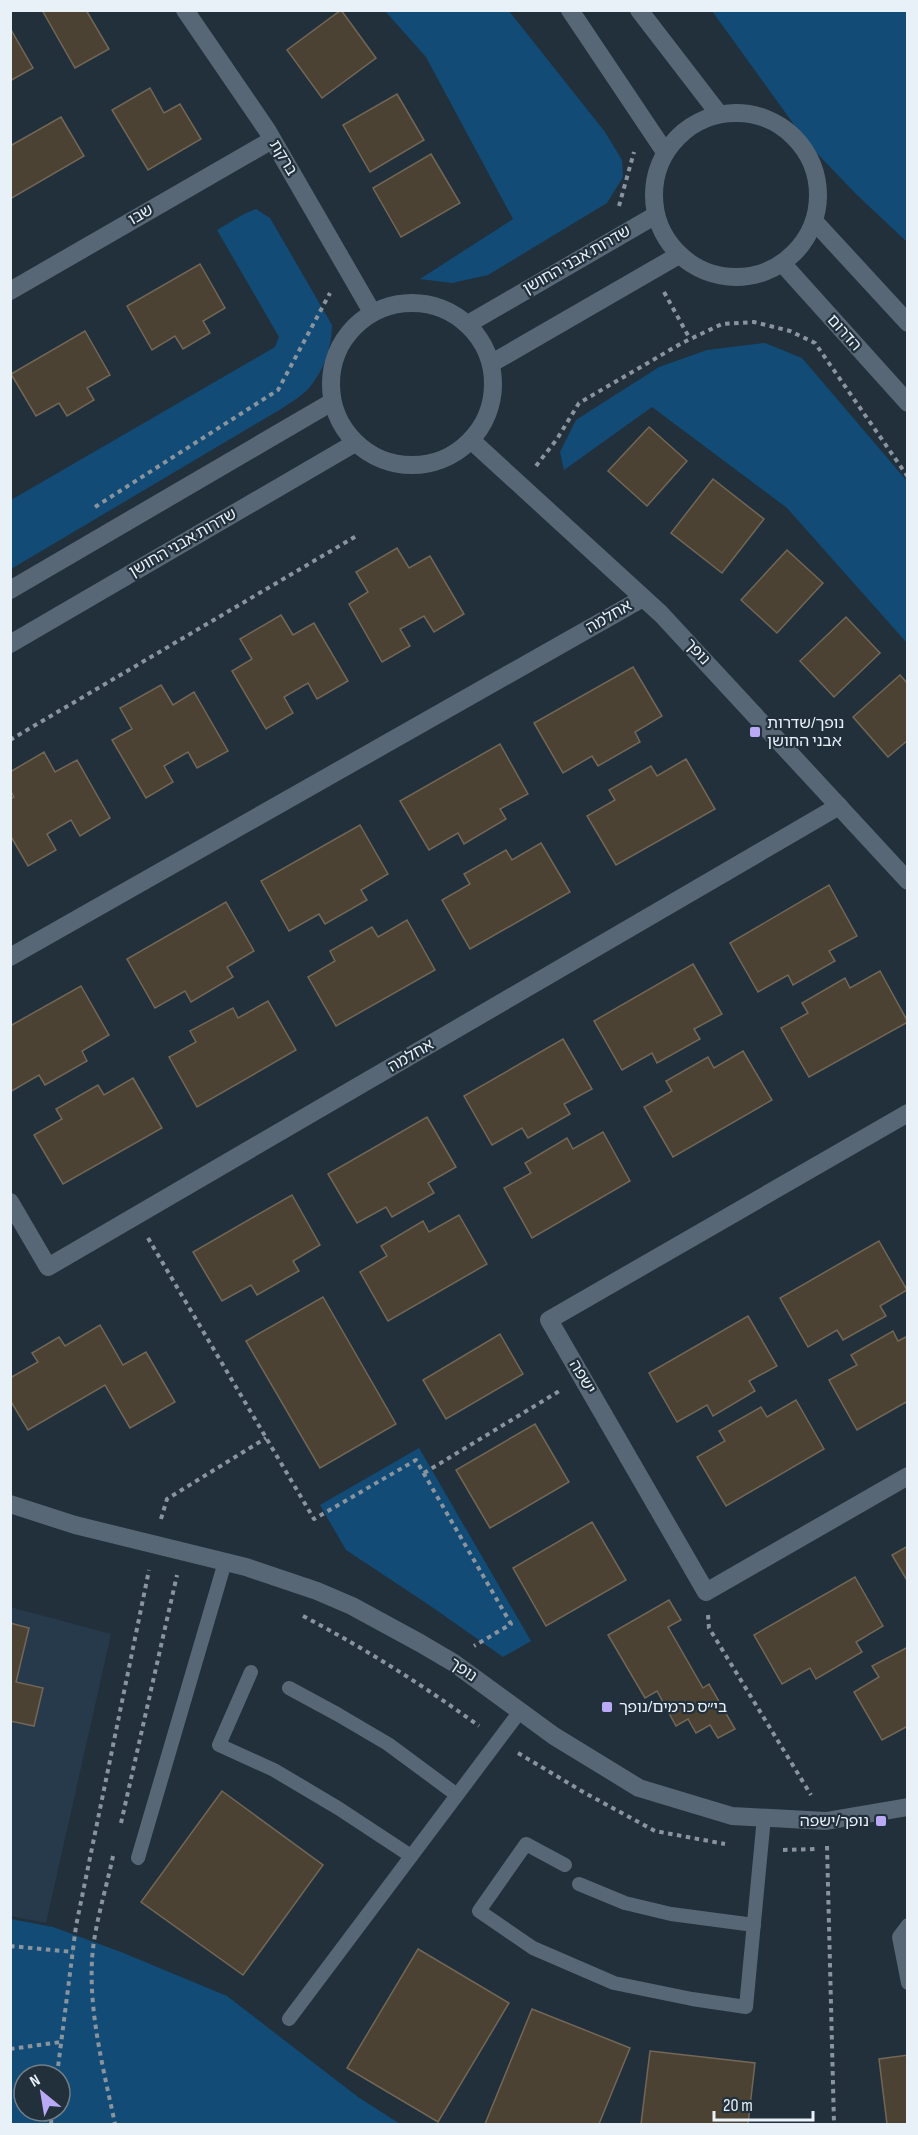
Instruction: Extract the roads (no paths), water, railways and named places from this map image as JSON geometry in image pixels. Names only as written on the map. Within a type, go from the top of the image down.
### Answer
[{"type":"street","name":"ברקת","points":[[185,10],[240,88],[372,312]]},
{"type":"street","points":[[570,10],[665,152]]},
{"type":"street","points":[[639,10],[718,114]]},
{"type":"street","points":[[743,113],[767,118],[788,131],[805,149],[815,172],[818,196],[814,221],[802,244],[782,263],[762,273],[740,277],[718,276],[697,267],[679,255],[664,236],[656,215],[653,193],[656,172],[665,152],[679,135],[698,122],[718,114],[743,113]]},
{"type":"street","name":"שבו","points":[[10,291],[272,140]]},
{"type":"street","name":"שדרות אבני החושן","points":[[468,324],[656,215]]},
{"type":"street","points":[[814,221],[908,323]]},
{"type":"street","points":[[492,363],[679,255]]},
{"type":"street","name":"הדרום","points":[[782,263],[908,403]]},
{"type":"street","points":[[422,303],[447,309],[468,324],[483,342],[492,363],[494,384],[491,405],[484,423],[471,440],[450,456],[427,465],[401,465],[376,458],[355,443],[341,424],[332,402],[330,376],[337,351],[351,329],[372,312],[396,304],[422,303]]},
{"type":"street","points":[[10,590],[332,402]]},
{"type":"street","name":"נופך","points":[[471,440],[643,597],[692,646],[908,881]]},
{"type":"street","name":"שדרות אבני החושן","points":[[10,644],[355,443]]},
{"type":"street","name":"אחלמה","points":[[10,957],[643,597]]},
{"type":"street","name":"אחלמה","points":[[10,1202],[48,1267],[839,806]]},
{"type":"street","name":"ישפה","points":[[908,1113],[549,1320],[706,1592],[908,1476]]},
{"type":"street","name":"נופך","points":[[10,1504],[75,1525],[282,1578],[352,1606],[450,1661],[554,1736],[639,1788],[732,1815],[826,1821],[908,1807]]},
{"type":"lane","points":[[138,1858],[225,1562]]},
{"type":"lane","points":[[251,1672],[219,1745],[274,1770],[338,1808],[411,1856]]},
{"type":"lane","points":[[289,1688],[388,1744],[457,1795]]},
{"type":"lane","points":[[289,2019],[521,1710]]},
{"type":"lane","points":[[565,1865],[526,1844],[479,1911],[533,1948],[614,1983],[746,2007],[764,1817]]},
{"type":"lane","points":[[579,1884],[625,1903],[671,1914],[754,1925]]},
{"type":"lane","points":[[908,1925],[898,1936],[908,1983]]},
{"type":"place","name":"נופך/שדרות אבני החושן","points":[[755,732]]},
{"type":"place","name":"בי״ס כרמים/נופך","points":[[607,1707]]},
{"type":"place","name":"נופך/ישפה","points":[[881,1821]]}]
